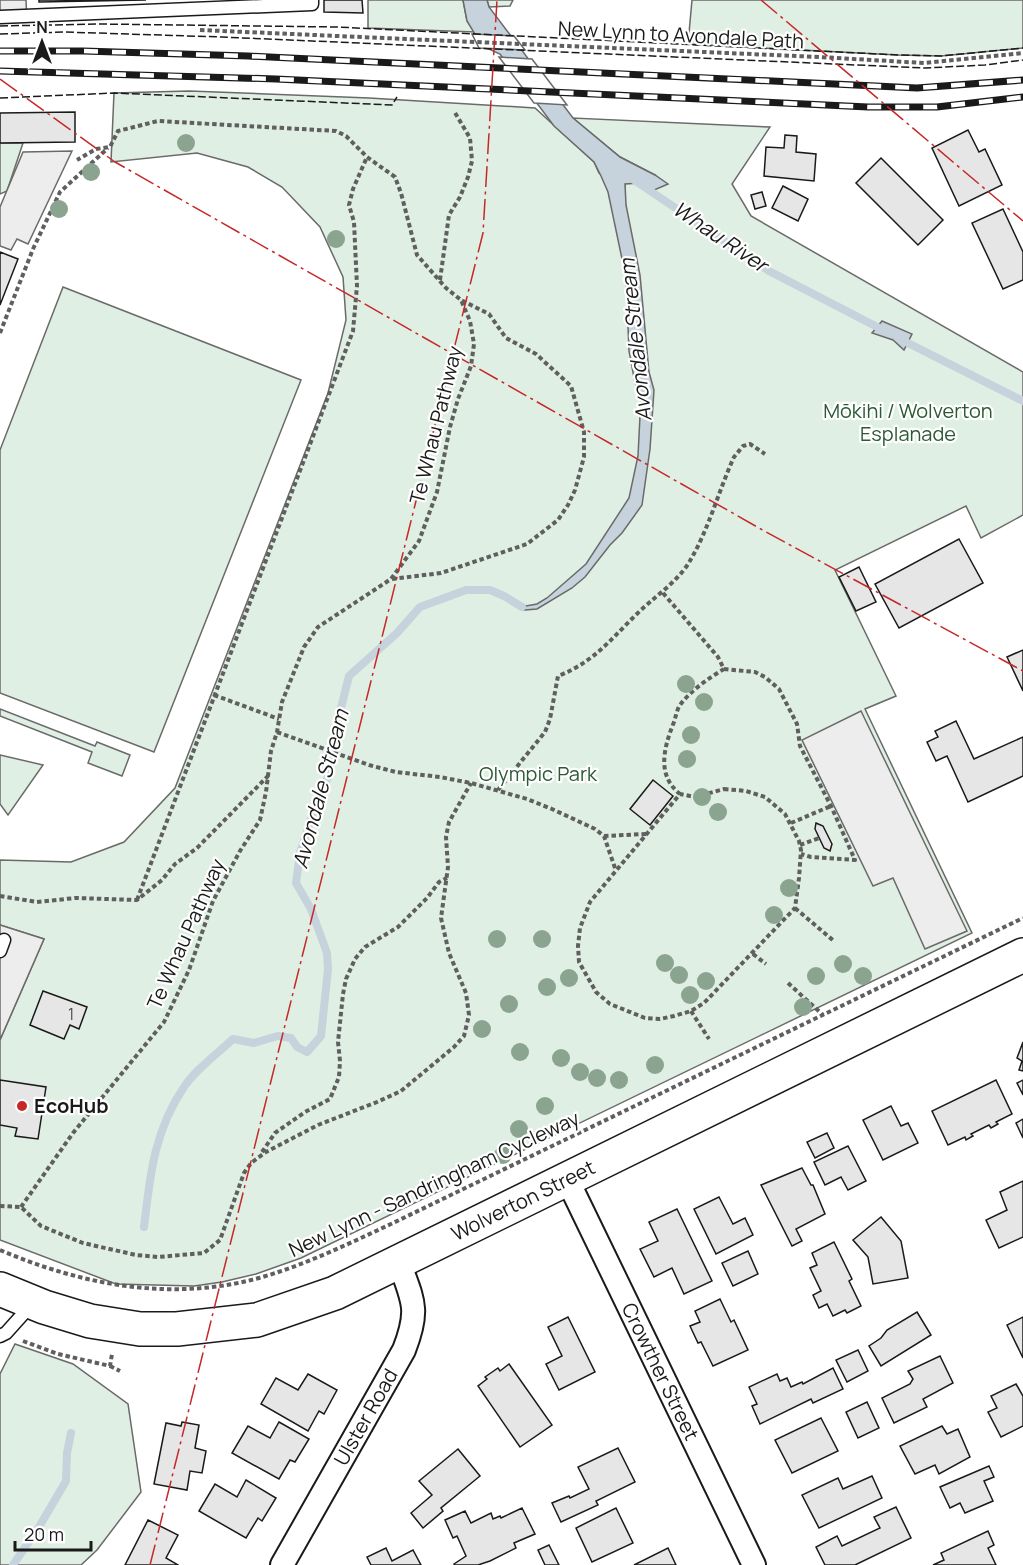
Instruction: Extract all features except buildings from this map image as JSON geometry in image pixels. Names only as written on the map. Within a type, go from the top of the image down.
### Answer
[{"type":"main road","name":"Wolverton Street","points":[[0,1290],[67,1315],[116,1326],[177,1329],[257,1320],[335,1293],[1023,955]]},
{"type":"street","name":"Crowther Street","points":[[567,1179],[754,1565]]},
{"type":"street","name":"Ulster Road","points":[[282,1565],[393,1370],[412,1330],[413,1302],[399,1262]]},
{"type":"lane","points":[[0,17],[312,4],[312,0]]},
{"type":"lane","points":[[3,1335],[33,1303]]},
{"type":"path","name":"New Lynn to Avondale Path","points":[[336,34],[924,63],[1023,53]]},
{"type":"path","points":[[440,280],[449,215],[464,187],[472,161],[470,138],[454,111]]},
{"type":"path","name":"Te Whau Pathway","points":[[21,1207],[73,1133],[164,1022],[189,970],[213,901],[260,820],[271,751],[285,691],[303,647],[318,627],[343,613],[391,579],[419,541],[438,492],[450,428],[471,366],[474,344],[470,321],[461,300],[417,255],[395,177],[367,157],[346,136],[336,132],[158,121],[118,131],[110,147],[96,149],[77,160]]},
{"type":"path","points":[[0,333],[33,249],[60,192],[110,147]]},
{"type":"path","points":[[0,896],[37,902],[75,897],[136,900],[353,331],[357,286],[354,222],[349,205],[353,189],[367,157]]},
{"type":"path","points":[[391,579],[441,573],[527,544],[558,520],[568,505],[575,490],[584,457],[584,432],[571,386],[536,354],[506,338],[489,314],[461,300]]},
{"type":"path","points":[[498,790],[545,732],[550,719],[558,676],[592,659],[649,602],[663,593],[691,561],[734,457],[743,446],[750,444],[765,454]]},
{"type":"path","points":[[663,593],[718,657],[724,669]]},
{"type":"path","points":[[680,794],[590,902],[580,928],[579,962],[596,992],[610,1004],[645,1018],[660,1019],[692,1011],[704,1003],[795,908],[801,854],[800,845],[785,814],[765,797],[746,791],[724,789],[695,797],[680,794],[670,787],[664,766],[665,750],[680,705],[709,678],[724,669],[755,672],[779,689],[797,724],[800,746],[831,806],[855,860],[811,857],[801,854]]},
{"type":"path","points":[[214,695],[279,719]]},
{"type":"path","points":[[277,732],[369,765],[396,772],[471,783],[552,809],[595,829],[604,836],[616,872]]},
{"type":"path","name":"Te Whau Pathway","points":[[136,900],[162,880],[175,864],[197,848],[268,776]]},
{"type":"path","points":[[258,1158],[318,1125],[401,1091],[464,1036],[469,1015],[466,993],[449,952],[441,918],[447,878],[447,830],[449,822],[471,783]]},
{"type":"path","points":[[791,823],[831,806]]},
{"type":"path","points":[[604,836],[646,834]]},
{"type":"path","points":[[800,845],[819,838]]},
{"type":"path","points":[[0,1206],[21,1207],[41,1226],[83,1243],[147,1256],[204,1253],[220,1240],[244,1173],[258,1158],[275,1132],[305,1112],[330,1100],[339,1077],[338,1042],[346,979],[355,959],[365,947],[398,927],[427,898],[439,882],[447,878]]},
{"type":"path","points":[[795,908],[835,942]]},
{"type":"path","name":"New Lynn - Sandringham Cycleway","points":[[0,1250],[64,1274],[121,1286],[155,1289],[216,1287],[259,1278],[297,1265],[391,1224],[1023,918]]},
{"type":"path","points":[[753,954],[766,964]]},
{"type":"path","points":[[788,983],[823,1015]]},
{"type":"path","points":[[692,1011],[709,1038]]},
{"type":"path","points":[[615,1116],[618,1121]]},
{"type":"path","points":[[120,1293],[121,1286]]},
{"type":"path","points":[[3,1335],[58,1354],[110,1366],[120,1371]]},
{"type":"path","points":[[110,1366],[111,1359]]},
{"type":"green space","points":[[368,0],[463,0],[467,21],[475,32],[368,28]]},
{"type":"green space","points":[[487,0],[513,0],[510,6],[489,7]]},
{"type":"green space","points":[[692,0],[1023,0],[1023,48],[941,56],[688,44]]},
{"type":"green space","name":"Olympic Park","points":[[189,91],[369,98],[535,108],[594,162],[599,173],[625,191],[625,183],[640,183],[655,175],[620,157],[573,118],[770,127],[732,184],[751,216],[1023,372],[1023,515],[981,538],[966,506],[835,570],[896,696],[865,709],[972,933],[301,1258],[256,1274],[194,1286],[116,1284],[0,1240],[0,1040],[44,939],[0,925],[0,860],[71,862],[124,842],[175,788],[328,393],[346,320],[343,277],[320,227],[282,187],[248,167],[197,153],[111,162],[114,93]]},
{"type":"green space","points":[[0,143],[23,143],[7,191],[0,194]]},
{"type":"green space","points":[[63,287],[301,380],[154,752],[0,693],[0,450]]},
{"type":"green space","points":[[0,709],[95,746],[97,742],[130,755],[122,776],[88,763],[92,752],[0,716]]},
{"type":"green space","points":[[0,755],[43,765],[8,815],[0,804]]},
{"type":"green space","points":[[15,1344],[73,1364],[128,1404],[141,1492],[97,1550],[81,1565],[0,1565],[0,1374]]},
{"type":"shaded area","points":[[0,0],[26,0],[27,22],[0,23]]},
{"type":"shaded area","points":[[72,151],[28,244],[17,239],[11,250],[0,246],[0,207],[23,152]]},
{"type":"shaded area","points":[[861,711],[967,931],[925,949],[893,878],[873,886],[802,740]]},
{"type":"shaded area","points":[[0,925],[44,939],[0,1040]]},
{"type":"water","points":[[463,0],[487,0],[489,7],[573,118],[620,157],[668,184],[652,191],[640,183],[625,184],[626,205],[640,275],[649,372],[654,390],[650,449],[642,505],[585,577],[572,588],[537,609],[525,610],[515,606],[514,602],[526,606],[537,604],[586,564],[629,498],[638,456],[641,396],[635,383],[629,351],[626,278],[608,192],[601,176],[594,162],[554,126],[500,54],[482,46],[467,21]]},
{"type":"water","points":[[882,321],[912,334],[904,350],[893,340],[872,333]]},
{"type":"pier","points":[[472,34],[514,36],[525,50],[479,48]]},
{"type":"pier","points":[[499,57],[532,59],[567,105],[534,103]]},
{"type":"waterway","name":"Whau River","points":[[631,178],[769,271],[885,331]]},
{"type":"waterway","name":"Whau River","points":[[898,338],[1023,401]]},
{"type":"waterway","name":"Avondale Stream","points":[[144,1227],[151,1172],[160,1137],[174,1104],[194,1074],[233,1039],[254,1043],[278,1036],[291,1038],[297,1047],[307,1052],[321,1036],[328,969],[327,953],[311,909],[296,883],[300,853],[328,777],[336,728],[349,676],[397,633],[420,607],[466,590],[490,590],[522,607]]},
{"type":"waterway","name":"Avondale Stream","points":[[13,1565],[66,1481],[67,1453],[71,1433]]},
{"type":"railway","points":[[0,51],[248,56],[917,88],[1023,80]]},
{"type":"railway","points":[[0,71],[276,79],[868,107],[937,107],[1023,97]]},
{"type":"fence","points":[[0,26],[100,24],[337,27],[941,56],[1023,48]]},
{"type":"fence","points":[[0,34],[65,32],[222,37],[925,68],[985,65],[1023,60]]},
{"type":"fence","points":[[0,98],[114,93],[392,105],[397,97]]},
{"type":"power","points":[[150,1565],[483,233],[497,0]]},
{"type":"power","points":[[761,0],[1023,221]]},
{"type":"power","points":[[0,79],[115,162],[766,532],[1023,671]]},
{"type":"place","name":"EcoHub","points":[[22,1106]]},
{"type":"park label","name":"Mōkihi / Wolverton Esplanade","points":[[908,422]]}]
